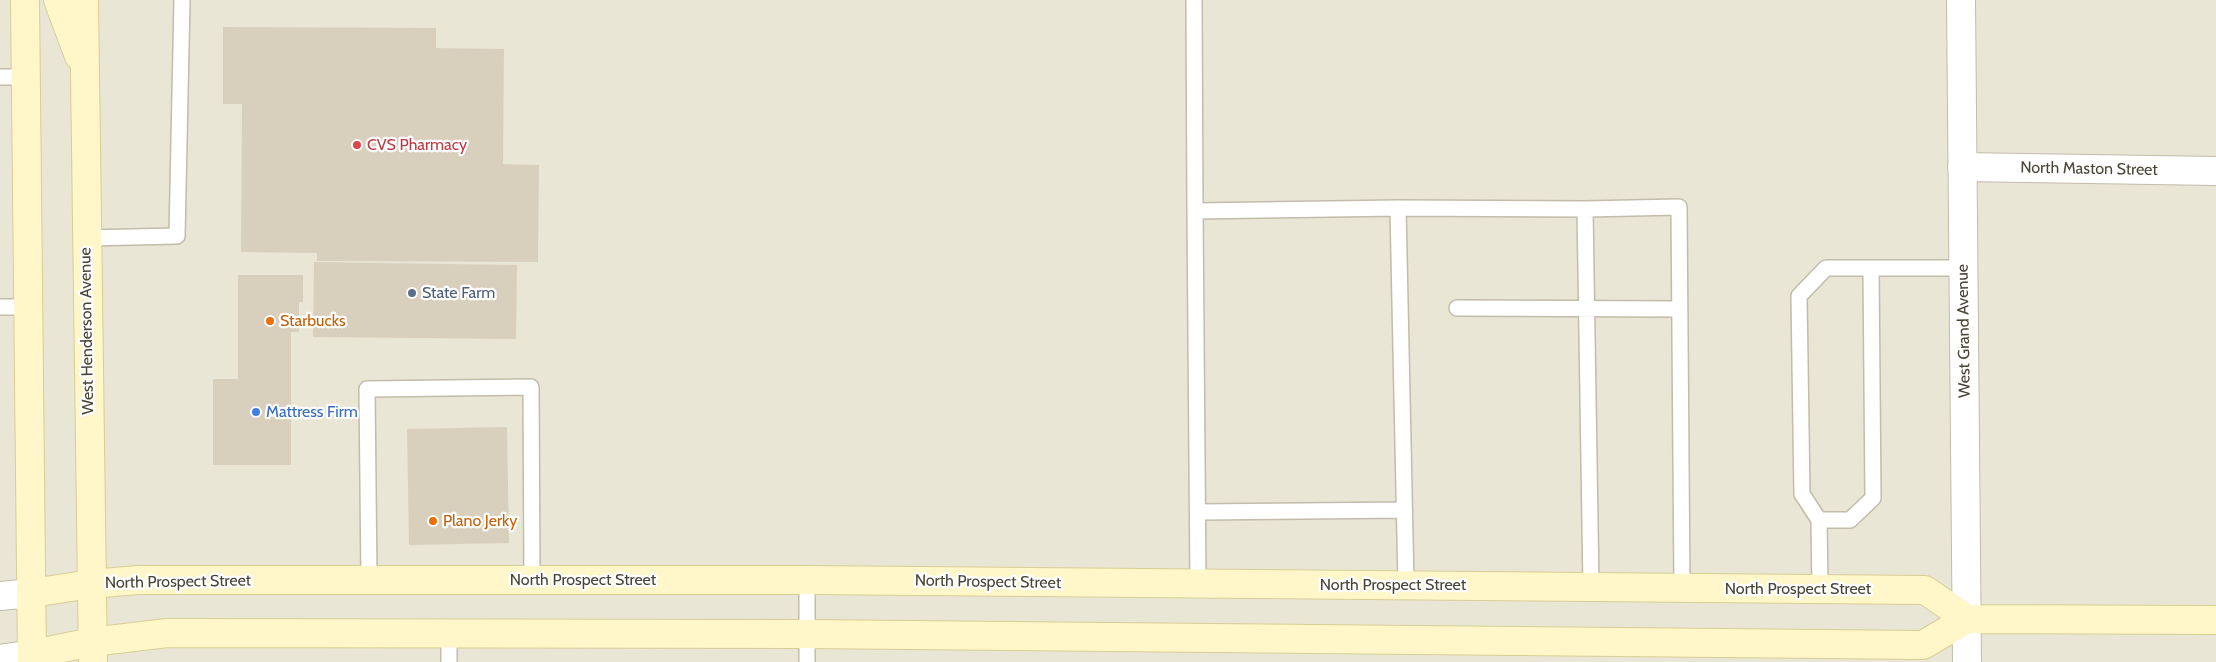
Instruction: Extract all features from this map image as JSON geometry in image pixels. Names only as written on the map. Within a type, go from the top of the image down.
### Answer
[{"type":"main road","points":[[26,0],[13,77],[28,307],[32,658],[92,652],[137,635],[167,634],[807,634],[1923,644],[1967,619],[2216,620]]},
{"type":"main road","points":[[58,0],[85,72]]},
{"type":"main road","name":"West Henderson Avenue","points":[[84,0],[92,652]]},
{"type":"main road","name":"North Prospect Street","points":[[32,593],[91,584],[138,580],[807,580],[1925,590],[1967,619]]},
{"type":"street","name":"West Grand Avenue","points":[[1961,0],[1967,662]]},
{"type":"street","name":"North Maston Street","points":[[1962,168],[2216,172]]},
{"type":"street","name":"North Prospect Street","points":[[0,596],[32,593]]},
{"type":"street","points":[[0,659],[32,658]]},
{"type":"lane","points":[[86,238],[177,236],[182,0]]},
{"type":"lane","points":[[1194,0],[1198,584]]},
{"type":"lane","points":[[1195,211],[1398,208],[1679,208],[1682,588]]},
{"type":"lane","points":[[1398,208],[1406,585]]},
{"type":"lane","points":[[1585,209],[1591,587]]},
{"type":"lane","points":[[1820,589],[1819,520],[1802,494],[1799,296],[1826,268],[1963,268]]},
{"type":"lane","points":[[1819,520],[1850,520],[1873,498],[1871,268]]},
{"type":"lane","points":[[0,308],[28,307]]},
{"type":"lane","points":[[1457,308],[1679,309]]},
{"type":"lane","points":[[369,580],[367,389],[531,387],[532,580]]},
{"type":"lane","points":[[1199,512],[1404,510]]},
{"type":"lane","points":[[807,580],[807,662]]},
{"type":"lane","points":[[449,634],[449,662]]},
{"type":"shaded area","points":[[0,0],[2216,0],[2216,662],[0,662]]},
{"type":"building","points":[[223,27],[436,28],[436,48],[504,49],[503,164],[539,165],[538,262],[317,261],[317,253],[241,252],[242,104],[223,104]]},
{"type":"building","points":[[314,262],[517,265],[516,339],[313,337]]},
{"type":"building","points":[[238,275],[303,275],[303,302],[299,302],[299,332],[291,332],[291,465],[213,465],[213,379],[238,379]]},
{"type":"building","points":[[507,427],[509,543],[409,545],[407,429]]},
{"type":"place","name":"CVS Pharmacy","points":[[357,145]]},
{"type":"place","name":"State Farm","points":[[412,293]]},
{"type":"place","name":"Starbucks","points":[[270,321]]},
{"type":"place","name":"Mattress Firm","points":[[256,412]]},
{"type":"place","name":"Plano Jerky","points":[[433,521]]}]
